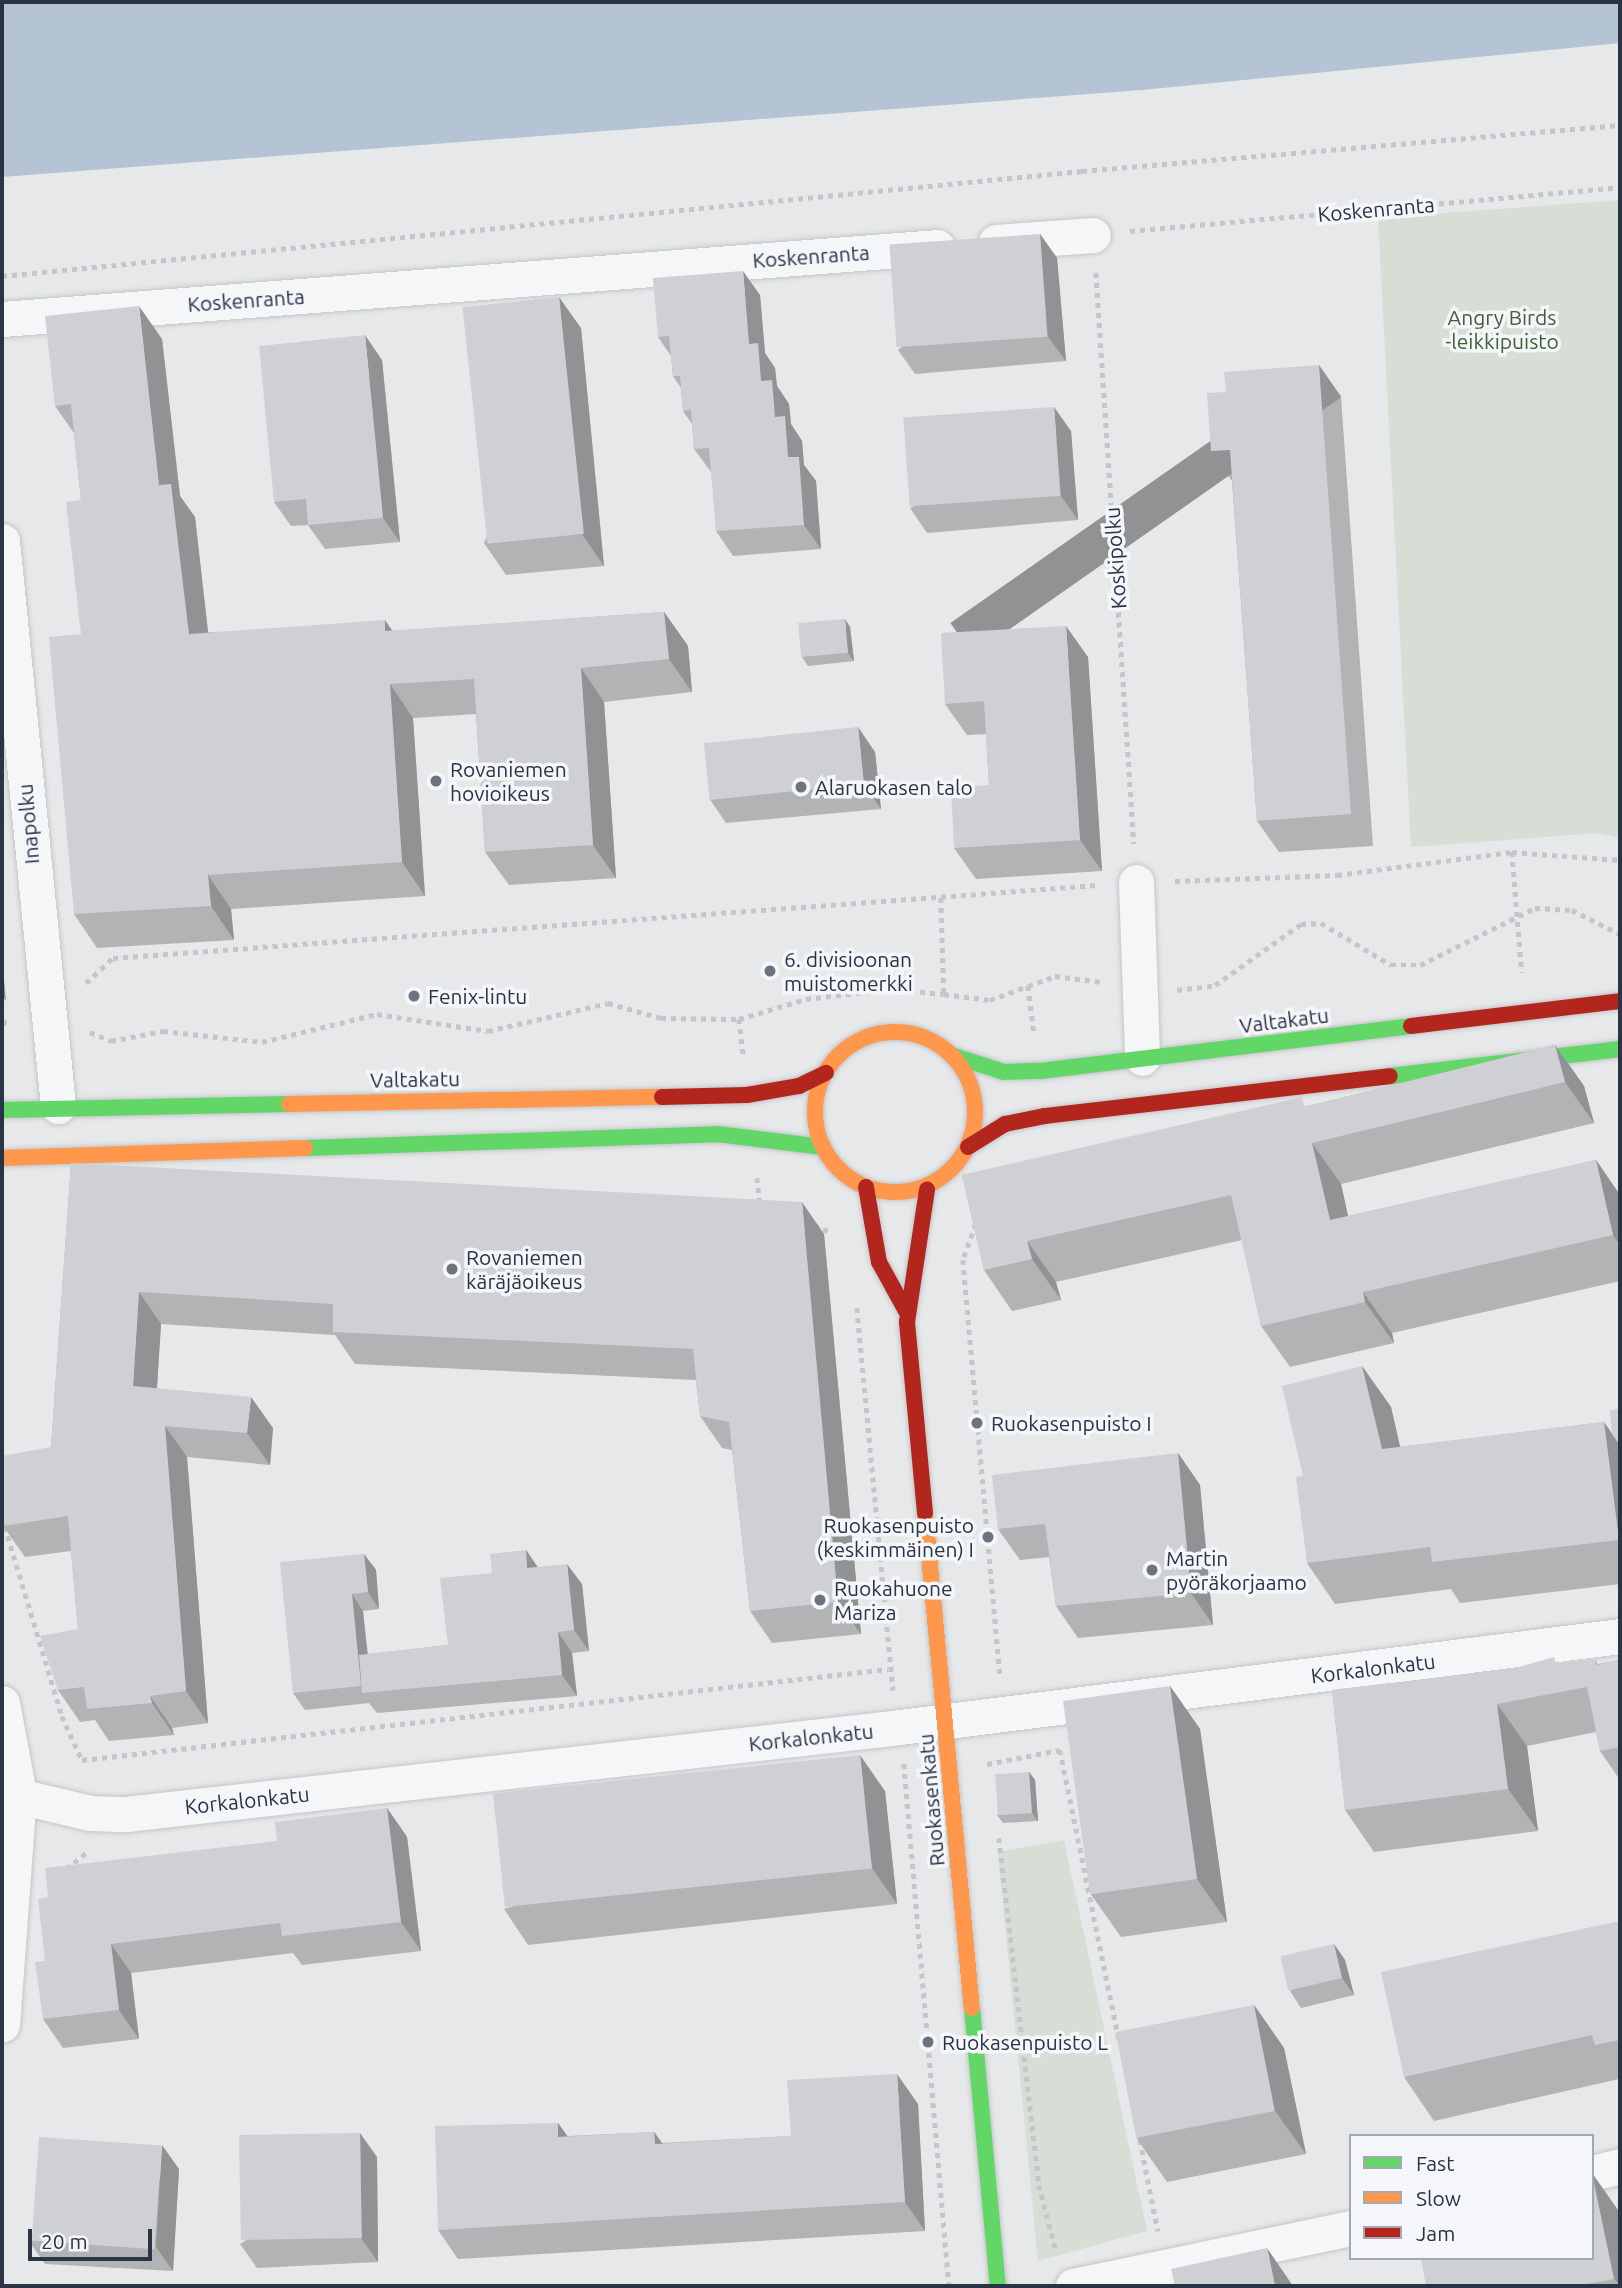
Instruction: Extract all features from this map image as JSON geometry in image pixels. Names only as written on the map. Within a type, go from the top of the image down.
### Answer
[{"type":"street","name":"Koskenranta","points":[[2,319],[1093,234]]},
{"type":"street","name":"Inapolku","points":[[2,541],[58,1106]]},
{"type":"street","points":[[1136,882],[1142,1058]]},
{"type":"street","name":"Valtakatu","points":[[954,1056],[1004,1072],[1620,1001]]},
{"type":"street","points":[[823,1147],[815,1109],[826,1073],[859,1039],[897,1030],[926,1038],[954,1056],[975,1120],[968,1147]]},
{"type":"street","points":[[2,1158],[729,1134],[823,1147],[866,1186],[895,1194],[927,1189],[968,1147],[1005,1125],[1045,1116],[1620,1049]]},
{"type":"street","name":"Valtakatu","points":[[2,1110],[58,1106],[747,1095],[799,1086],[826,1073]]},
{"type":"street","name":"Ruokasenkatu","points":[[866,1186],[879,1262],[906,1311]]},
{"type":"street","name":"Ruokasenkatu","points":[[927,1189],[921,1261],[906,1311],[998,2286]]},
{"type":"street","name":"Korkalonkatu","points":[[10,1793],[90,1813],[126,1814],[900,1727],[1620,1636]]},
{"type":"street","points":[[2,1703],[10,1793],[2,2024]]},
{"type":"street","points":[[1594,2172],[1620,2166]]},
{"type":"street","points":[[1065,2273],[1166,2270],[1349,2228]]},
{"type":"path","points":[[2,276],[1068,172],[1620,125]]},
{"type":"path","name":"Koskenranta","points":[[1093,234],[1620,187]]},
{"type":"path","name":"Koskipolku","points":[[1093,234],[1136,882]]},
{"type":"path","points":[[1512,852],[1524,984]]},
{"type":"path","points":[[1620,860],[1512,852],[1337,874],[1136,882],[113,957],[47,1014],[111,1041],[163,1031],[262,1042],[377,1014],[515,1030],[608,1003],[661,1018],[740,1019],[806,999],[890,989],[990,1000],[1055,976],[1139,987],[1216,985],[1301,923],[1321,923],[1391,965],[1420,965],[1517,914],[1553,906],[1620,934]]},
{"type":"path","points":[[941,898],[944,995]]},
{"type":"path","points":[[1028,986],[1035,1043]]},
{"type":"path","points":[[740,1019],[745,1065]]},
{"type":"path","points":[[747,1211],[761,1212]]},
{"type":"path","points":[[984,1213],[963,1260],[996,1653]]},
{"type":"path","points":[[808,1222],[839,1243]]},
{"type":"path","points":[[856,1303],[888,1669],[900,1727],[949,2286]]},
{"type":"path","points":[[2,1517],[62,1716],[82,1760],[888,1669]]},
{"type":"path","points":[[987,1774],[988,1764],[1060,1750],[1122,2051]]},
{"type":"path","points":[[996,1824],[1039,2185],[1065,2273]]},
{"type":"path","points":[[58,1881],[88,1852]]},
{"type":"path","points":[[1138,2133],[1166,2270]]},
{"type":"green space","name":"Angry Birds -leikkipuisto","points":[[1620,200],[1620,838],[1598,833],[1411,847],[1378,218]]},
{"type":"green space","points":[[1064,1840],[1147,2231],[1038,2261],[998,1852]]},
{"type":"water","points":[[2,2],[1620,2],[1620,43],[1142,90],[2,177]]},
{"type":"building","points":[[1040,234],[1047,337],[897,347],[889,245]]},
{"type":"building","points":[[743,271],[749,344],[758,343],[761,381],[772,380],[775,417],[785,416],[788,457],[799,457],[804,525],[716,531],[709,448],[694,449],[691,410],[683,411],[680,376],[673,376],[669,336],[658,337],[653,278]]},
{"type":"building","points":[[559,297],[584,534],[487,544],[463,307]]},
{"type":"building","points":[[139,306],[159,485],[171,484],[189,634],[385,620],[385,631],[664,612],[669,659],[581,668],[593,845],[485,852],[474,679],[390,684],[402,862],[208,875],[211,906],[74,914],[49,637],[81,634],[66,502],[81,500],[71,404],[55,406],[45,316]]},
{"type":"building","points":[[365,335],[383,518],[308,525],[306,499],[274,502],[259,346]]},
{"type":"building","points":[[1319,365],[1351,814],[1257,821],[1230,450],[1211,451],[1207,393],[1226,392],[1224,372]]},
{"type":"building","points":[[1054,407],[1060,496],[910,506],[903,418]]},
{"type":"building","points":[[845,619],[848,653],[801,657],[798,623]]},
{"type":"building","points":[[1066,626],[1080,840],[954,848],[951,788],[989,785],[984,701],[945,704],[941,633]]},
{"type":"building","points":[[858,727],[864,784],[710,800],[704,743]]},
{"type":"building","points":[[1555,1045],[1565,1082],[1312,1143],[1330,1220],[1596,1160],[1613,1235],[1363,1292],[1365,1302],[1261,1326],[1231,1195],[1027,1241],[1032,1259],[984,1270],[962,1175],[1302,1097],[1304,1107]]},
{"type":"building","points":[[71,1163],[802,1202],[838,1602],[750,1611],[729,1422],[700,1416],[693,1349],[333,1332],[333,1304],[139,1292],[133,1386],[251,1397],[247,1433],[165,1426],[186,1691],[150,1696],[152,1703],[87,1709],[84,1687],[58,1690],[40,1636],[78,1629],[68,1516],[3,1526],[2,1521],[2,1456],[51,1447]]},
{"type":"building","points":[[1362,1366],[1382,1449],[1604,1422],[1619,1540],[1432,1562],[1430,1547],[1307,1563],[1296,1477],[1303,1476],[1282,1386]]},
{"type":"building","points":[[1620,1409],[1619,1444],[1612,1434],[1610,1410]]},
{"type":"building","points":[[1178,1453],[1191,1593],[1056,1606],[1045,1524],[998,1529],[992,1475]]},
{"type":"building","points":[[526,1550],[527,1568],[567,1564],[574,1630],[558,1632],[562,1675],[362,1693],[359,1655],[448,1645],[440,1578],[492,1573],[490,1554]]},
{"type":"building","points":[[364,1554],[368,1592],[352,1594],[361,1686],[293,1693],[280,1562]]},
{"type":"building","points":[[1554,1657],[1556,1664],[1595,1660],[1596,1665],[1620,1660],[1620,1747],[1600,1751],[1587,1687],[1497,1704],[1508,1789],[1345,1810],[1332,1690],[1512,1669]]},
{"type":"building","points":[[1170,1686],[1197,1879],[1090,1894],[1063,1701]]},
{"type":"building","points":[[860,1755],[872,1868],[505,1907],[493,1794]]},
{"type":"building","points":[[1029,1772],[1032,1813],[998,1815],[995,1774]]},
{"type":"building","points":[[387,1808],[401,1922],[282,1936],[280,1923],[111,1944],[119,2010],[43,2019],[35,1962],[45,1961],[38,1899],[48,1897],[45,1868],[277,1841],[275,1822]]},
{"type":"building","points":[[1620,1921],[1620,2040],[1595,2045],[1592,2035],[1404,2077],[1381,1972]]},
{"type":"building","points":[[1334,1944],[1342,1978],[1288,1990],[1280,1956]]},
{"type":"building","points":[[1254,2005],[1275,2111],[1136,2138],[1116,2032]]},
{"type":"building","points":[[897,2074],[905,2202],[438,2230],[435,2126],[558,2123],[558,2137],[654,2132],[655,2144],[791,2136],[787,2080]]},
{"type":"building","points":[[360,2133],[362,2238],[241,2240],[239,2135]]},
{"type":"building","points":[[39,2137],[162,2146],[154,2249],[32,2241]]},
{"type":"building","points":[[1594,2184],[1614,2279],[1577,2286],[1426,2286],[1421,2260],[1594,2260]]},
{"type":"building","points":[[1267,2248],[1275,2286],[1175,2286],[1171,2269]]},
{"type":"traffic: fast","points":[[954,1056],[1004,1072],[1040,1071],[1411,1026]]},
{"type":"traffic: fast","points":[[1390,1076],[1620,1049]]},
{"type":"traffic: fast","points":[[2,1110],[289,1104]]},
{"type":"traffic: fast","points":[[305,1148],[717,1134],[823,1147]]},
{"type":"traffic: fast","points":[[972,2008],[998,2286]]},
{"type":"traffic: slow","points":[[895,1032],[926,1038],[951,1056],[969,1081],[975,1112],[969,1143],[951,1168],[926,1186],[895,1192],[864,1186],[839,1168],[821,1143],[815,1112],[821,1081],[839,1056],[864,1038],[895,1032]]},
{"type":"traffic: slow","points":[[289,1104],[662,1097]]},
{"type":"traffic: slow","points":[[2,1158],[305,1148]]},
{"type":"traffic: slow","points":[[925,1513],[972,2008]]},
{"type":"traffic: jam","points":[[1411,1026],[1620,1001]]},
{"type":"traffic: jam","points":[[662,1097],[747,1095],[799,1086],[826,1073]]},
{"type":"traffic: jam","points":[[968,1147],[1005,1124],[1045,1116],[1390,1076]]},
{"type":"traffic: jam","points":[[866,1187],[879,1262],[906,1311]]},
{"type":"traffic: jam","points":[[925,1513],[907,1322],[927,1189]]},
{"type":"place","name":"Rovaniemen hovioikeus","points":[[436,781]]},
{"type":"place","name":"Alaruokasen talo","points":[[801,787]]},
{"type":"place","name":"6. divisioonan muistomerkki","points":[[770,971]]},
{"type":"place","name":"Fenix-lintu","points":[[414,996]]},
{"type":"place","name":"Rovaniemen käräjäoikeus","points":[[452,1269]]},
{"type":"place","name":"Ruokasenpuisto I","points":[[977,1423]]},
{"type":"place","name":"Ruokasenpuisto (keskimmäinen) I","points":[[988,1537]]},
{"type":"place","name":"Martin pyöräkorjaamo","points":[[1152,1570]]},
{"type":"place","name":"Ruokahuone Mariza","points":[[820,1600]]},
{"type":"place","name":"Ruokasenpuisto L","points":[[928,2042]]}]
